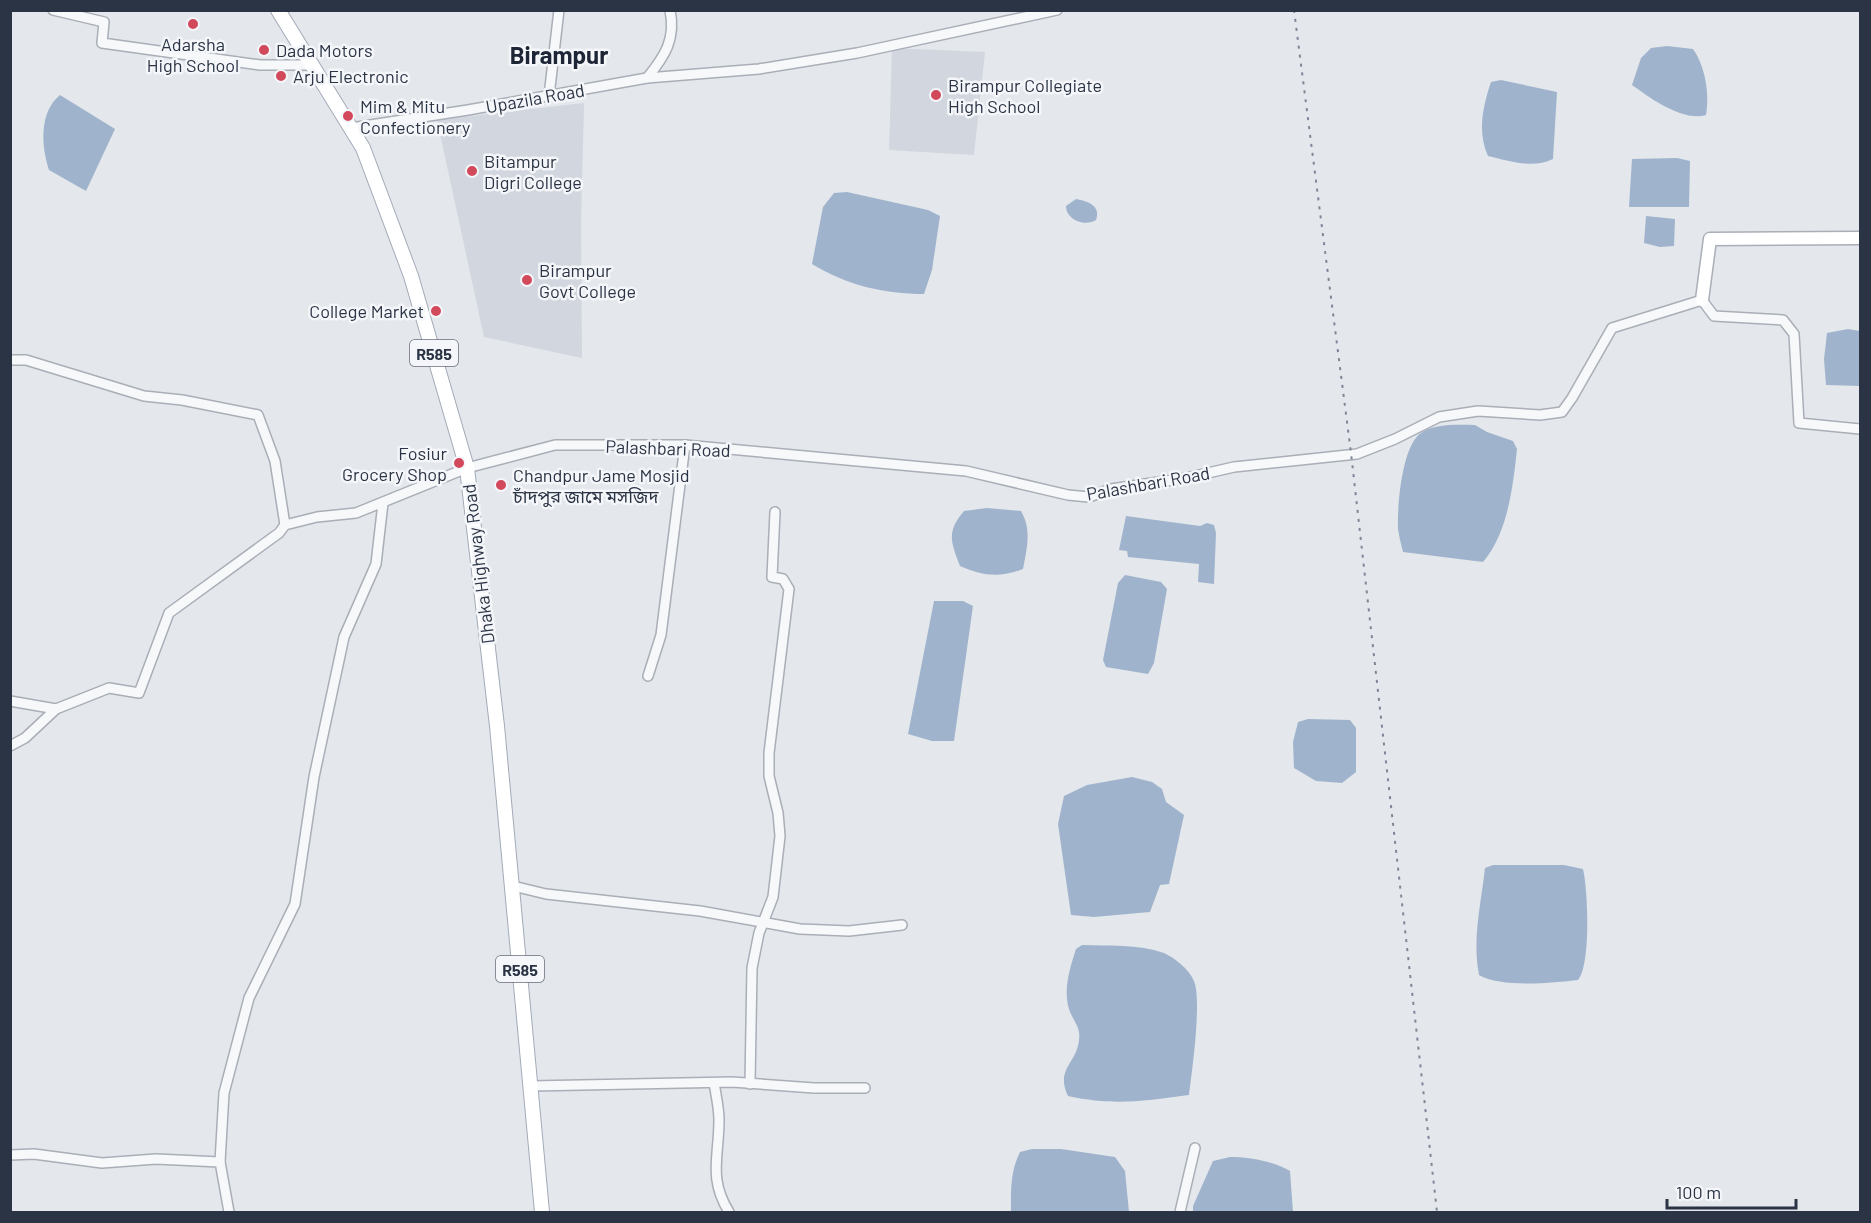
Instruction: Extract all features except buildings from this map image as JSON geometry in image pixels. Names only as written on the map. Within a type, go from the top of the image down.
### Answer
[{"type":"main road","name":"Dhaka Highway Road","points":[[278,10],[363,148],[393,224],[467,468]]},
{"type":"main road","name":"R585","points":[[467,468],[513,886],[542,1212]]},
{"type":"street","points":[[53,10],[104,22],[102,43],[260,65],[311,66]]},
{"type":"street","points":[[549,96],[559,10]]},
{"type":"street","points":[[647,78],[663,59],[672,39],[670,10]]},
{"type":"street","name":"Upazila Road","points":[[351,128],[647,78],[759,69],[857,52],[1057,10]]},
{"type":"street","points":[[1860,238],[1710,239],[1702,300],[1713,315],[1783,320],[1794,334],[1799,423],[1860,429]]},
{"type":"street","name":"Palashbari Road","points":[[285,525],[317,517],[356,513],[467,468],[555,446],[685,446],[966,471],[1068,495],[1089,497],[1111,489],[1186,478],[1234,467],[1357,454],[1395,440],[1439,417],[1478,411],[1540,415],[1562,412],[1612,328],[1702,300]]},
{"type":"street","points":[[10,360],[26,360],[144,396],[182,400],[258,415],[275,461],[285,525],[279,533],[169,613],[139,693],[109,688],[56,709],[24,738],[10,746]]},
{"type":"street","points":[[648,676],[661,635],[685,446]]},
{"type":"street","points":[[229,1212],[220,1162],[224,1093],[249,998],[295,904],[314,777],[344,637],[376,564],[383,502]]},
{"type":"street","points":[[750,1084],[752,968],[759,933],[773,897],[780,836],[778,813],[769,776],[769,753],[789,589],[783,579],[772,578],[775,512]]},
{"type":"street","points":[[10,701],[56,709]]},
{"type":"street","points":[[513,886],[546,894],[665,906],[823,931],[902,926]]},
{"type":"street","points":[[531,1086],[714,1083],[814,1089],[864,1088]]},
{"type":"street","points":[[714,1083],[719,1123],[715,1173],[720,1196],[729,1212]]},
{"type":"street","points":[[1180,1212],[1195,1148]]},
{"type":"street","points":[[10,1155],[34,1154],[102,1163],[156,1159],[220,1162]]},
{"type":"shaded area","name":"Birampur Collegiate High School","points":[[892,48],[985,52],[974,155],[889,150]]},
{"type":"shaded area","name":"Birampur Govt College","points":[[584,103],[581,223],[582,358],[484,337],[437,120]]},
{"type":"water","points":[[1667,46],[1693,49],[1697,56],[1706,80],[1706,115],[1687,115],[1667,108],[1632,85],[1641,58],[1651,48]]},
{"type":"water","points":[[1501,80],[1557,92],[1553,159],[1529,164],[1488,156],[1482,128],[1484,110],[1491,82]]},
{"type":"water","points":[[60,95],[115,129],[86,191],[49,170],[46,161],[43,140],[45,120],[53,102]]},
{"type":"water","points":[[1677,158],[1690,161],[1689,207],[1629,207],[1632,159]]},
{"type":"water","points":[[847,192],[928,210],[940,216],[932,270],[924,294],[866,287],[838,278],[812,264],[823,207],[834,193]]},
{"type":"water","points":[[1076,199],[1085,201],[1095,208],[1096,220],[1087,223],[1077,221],[1069,215],[1066,206]]},
{"type":"water","points":[[1646,216],[1675,219],[1674,246],[1660,247],[1644,243]]},
{"type":"water","points":[[1848,329],[1860,331],[1860,386],[1826,385],[1824,359],[1827,333]]},
{"type":"water","points":[[1447,425],[1475,425],[1513,441],[1517,449],[1508,508],[1504,523],[1491,550],[1483,562],[1403,552],[1398,529],[1398,506],[1409,450],[1421,433],[1427,430]]},
{"type":"water","points":[[987,508],[1021,511],[1028,532],[1023,569],[991,575],[960,566],[952,537],[952,531],[958,518],[964,511]]},
{"type":"water","points":[[1126,516],[1200,526],[1207,523],[1214,525],[1216,533],[1214,584],[1198,582],[1199,564],[1128,557],[1127,551],[1119,550]]},
{"type":"water","points":[[1125,575],[1161,582],[1167,589],[1154,663],[1148,674],[1106,667],[1103,660],[1118,583]]},
{"type":"water","points":[[934,601],[963,601],[973,606],[954,741],[932,741],[908,734]]},
{"type":"water","points":[[1308,719],[1350,720],[1356,728],[1356,772],[1342,783],[1316,781],[1294,768],[1293,742],[1298,722]]},
{"type":"water","points":[[1132,777],[1152,782],[1162,789],[1166,802],[1184,815],[1169,884],[1160,885],[1150,912],[1094,917],[1071,915],[1058,824],[1064,796],[1087,785]]},
{"type":"water","points":[[1493,865],[1564,865],[1583,869],[1587,909],[1587,944],[1582,972],[1578,980],[1513,983],[1500,982],[1479,975],[1476,948],[1479,908],[1485,868]]},
{"type":"water","points":[[1082,945],[1123,946],[1154,950],[1173,958],[1189,972],[1194,981],[1197,1003],[1196,1036],[1189,1095],[1114,1102],[1068,1096],[1064,1079],[1065,1072],[1075,1055],[1079,1035],[1067,1001],[1067,986],[1076,949]]},
{"type":"water","points":[[1032,1149],[1061,1149],[1115,1157],[1125,1171],[1129,1212],[1011,1212],[1014,1167],[1020,1152]]},
{"type":"water","points":[[1230,1157],[1261,1160],[1290,1171],[1293,1212],[1193,1212],[1193,1206],[1213,1161]]},
{"type":"railway","points":[[1294,10],[1351,453],[1437,1212]]},
{"type":"place","name":"Adarsha High School","points":[[193,24]]},
{"type":"place","name":"Dada Motors","points":[[264,50]]},
{"type":"place","name":"Arju Electronic","points":[[281,76]]},
{"type":"place","name":"Birampur Collegiate High School","points":[[936,95]]},
{"type":"place","name":"Mim & Mitu Confectionery","points":[[348,116]]},
{"type":"place","name":"Bitampur Digri College","points":[[472,171]]},
{"type":"place","name":"Birampur Govt College","points":[[527,280]]},
{"type":"place","name":"College Market","points":[[436,311]]},
{"type":"place","name":"Fosiur Grocery Shop","points":[[459,463]]},
{"type":"place","name":"Chandpur Jame Mosjid চাঁদপুর জামে মসজিদ","points":[[501,485]]},
{"type":"district","name":"Birampur","points":[[559,54]]}]
